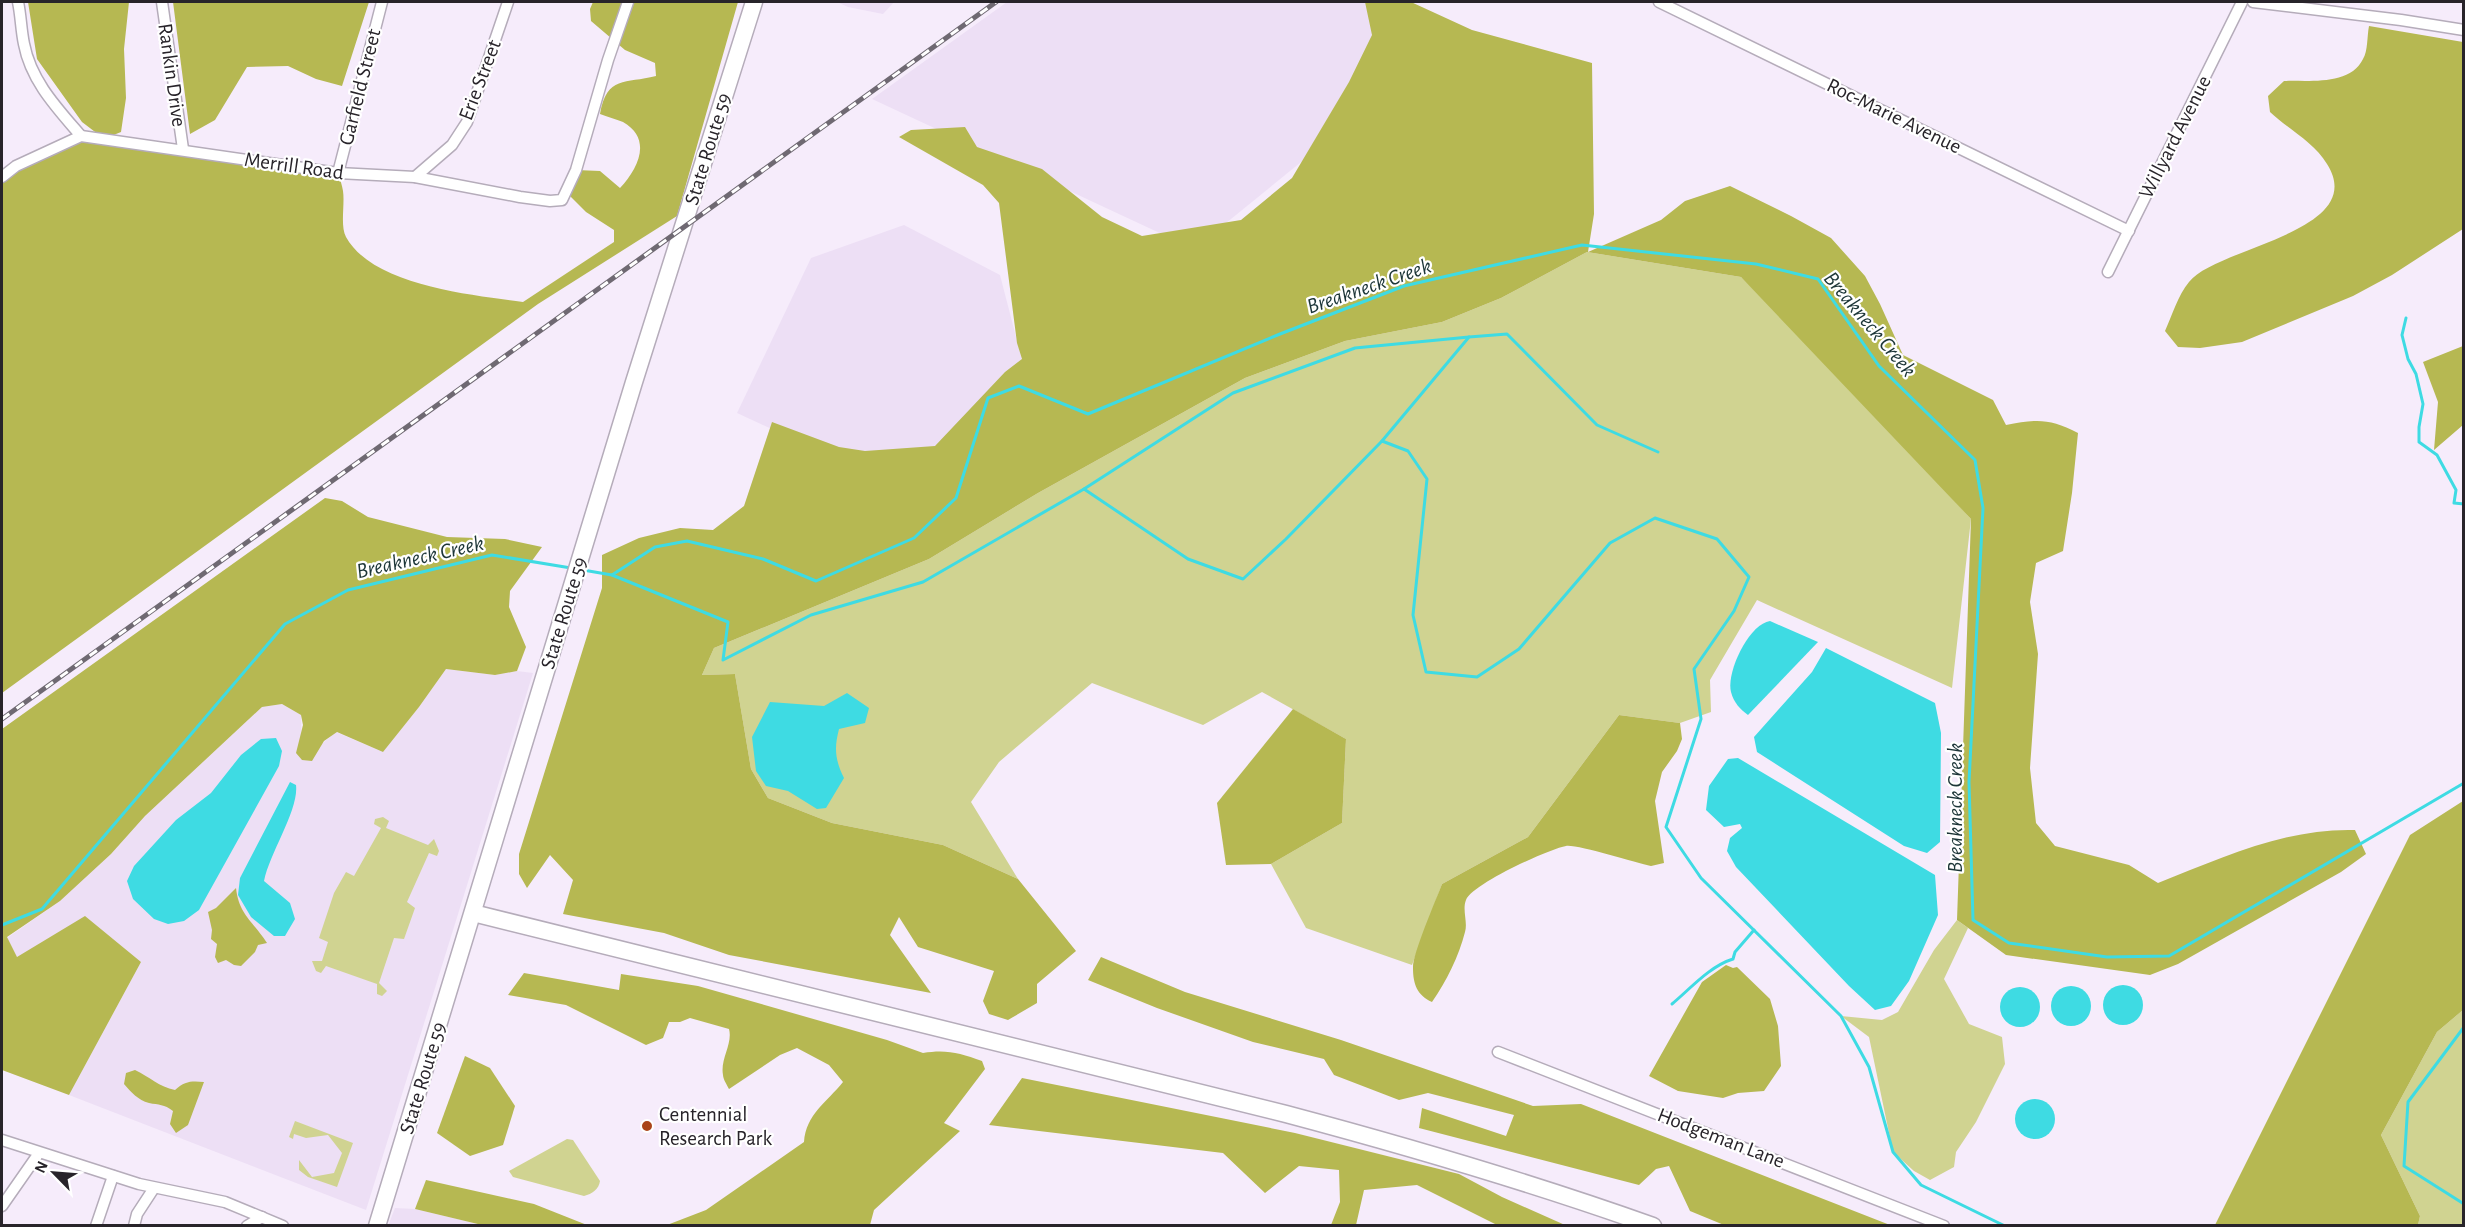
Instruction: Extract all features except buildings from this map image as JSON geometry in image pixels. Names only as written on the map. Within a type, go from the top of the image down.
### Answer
[{"type":"main road","name":"State Route 59","points":[[378,1226],[596,507],[754,2]]},
{"type":"main road","points":[[473,913],[1309,1120],[1529,1183],[1653,1226]]},
{"type":"street","points":[[2,177],[16,166],[81,136],[45,94],[30,64],[24,44],[18,2]]},
{"type":"street","name":"Rankin Drive","points":[[162,2],[183,149]]},
{"type":"street","name":"Garfield Street","points":[[338,173],[382,2]]},
{"type":"street","name":"Erie Street","points":[[415,177],[452,145],[466,122],[476,100],[508,2]]},
{"type":"street","name":"Merrill Road","points":[[81,136],[338,173],[415,177],[550,201],[562,200],[576,170],[608,60],[628,2]]},
{"type":"street","name":"Roc-Marie Avenue","points":[[1659,2],[2129,231]]},
{"type":"street","name":"Willyard Avenue","points":[[2108,272],[2242,2]]},
{"type":"street","points":[[2253,2],[2463,30]]},
{"type":"street","name":"Hodgeman Lane","points":[[1498,1052],[1944,1226]]},
{"type":"street","points":[[2,1140],[154,1188],[225,1202],[283,1226]]},
{"type":"street","points":[[2,1206],[39,1153]]},
{"type":"street","points":[[96,1226],[113,1176]]},
{"type":"street","points":[[134,1226],[137,1214],[154,1188]]},
{"type":"street","points":[[247,1226],[262,1217]]},
{"type":"shaded area","points":[[28,2],[129,2],[124,49],[126,98],[121,132],[106,138],[338,173],[343,191],[344,232],[359,254],[378,267],[426,285],[478,296],[523,302],[614,242],[614,230],[586,212],[567,193],[576,170],[600,171],[620,188],[632,172],[640,154],[638,137],[632,129],[623,122],[600,114],[603,101],[613,87],[619,83],[656,76],[655,63],[625,50],[591,21],[590,9],[593,2],[738,2],[677,216],[538,304],[2,693],[2,177],[81,136],[103,138],[82,122],[37,59]]},
{"type":"shaded area","points":[[173,2],[369,2],[342,86],[316,79],[288,66],[247,67],[215,120],[190,134]]},
{"type":"shaded area","points":[[837,2],[894,2],[883,14],[848,7]]},
{"type":"shaded area","points":[[1007,2],[1377,2],[1359,115],[1194,249],[872,99]]},
{"type":"shaded area","points":[[1365,2],[1411,2],[1472,30],[1592,63],[1594,214],[1588,252],[1661,220],[1685,201],[1730,186],[1831,238],[1865,276],[1903,355],[1993,400],[2006,425],[2043,421],[2078,433],[2063,551],[2036,563],[2030,602],[2038,654],[2030,768],[2036,823],[2055,846],[2129,865],[2158,883],[2254,846],[2304,834],[2355,830],[2366,854],[2341,872],[2178,964],[2150,975],[2006,955],[1957,920],[1971,519],[1741,277],[1587,252],[1501,298],[1442,322],[1345,341],[1245,378],[1038,493],[929,559],[714,648],[702,675],[735,674],[751,769],[768,798],[832,823],[943,845],[1018,879],[1076,951],[1037,984],[1037,1003],[1008,1020],[989,1014],[983,1001],[994,971],[918,947],[899,917],[890,935],[931,993],[729,955],[664,933],[563,914],[573,880],[550,855],[527,888],[519,874],[519,854],[602,588],[602,555],[639,538],[680,528],[713,530],[744,506],[772,422],[839,447],[865,451],[935,446],[1005,372],[1022,359],[1017,343],[999,203],[983,185],[899,137],[911,130],[965,127],[977,147],[1042,169],[1102,217],[1142,236],[1241,220],[1292,178],[1349,82],[1372,35]]},
{"type":"shaded area","points":[[2369,26],[2463,42],[2463,229],[2392,275],[2353,296],[2242,342],[2200,348],[2178,347],[2165,331],[2178,299],[2189,282],[2204,270],[2228,258],[2309,222],[2327,206],[2335,187],[2327,164],[2308,142],[2270,112],[2268,96],[2284,81],[2328,80],[2349,74],[2357,68],[2365,56]]},
{"type":"shaded area","points":[[904,225],[1000,275],[1022,360],[941,450],[843,462],[737,413],[811,258]]},
{"type":"shaded area","points":[[2463,346],[2463,425],[2434,450],[2438,402],[2423,362]]},
{"type":"shaded area","points":[[325,498],[342,501],[368,517],[447,537],[505,539],[542,547],[510,591],[509,607],[526,647],[517,671],[495,675],[446,669],[383,752],[337,732],[324,741],[312,761],[302,760],[296,753],[303,725],[301,715],[282,704],[262,707],[145,816],[111,854],[60,901],[7,937],[17,957],[85,916],[141,962],[69,1095],[2,1070],[2,729]]},
{"type":"shaded area","points":[[446,669],[495,675],[517,671],[533,673],[366,1210],[69,1095],[141,962],[17,957],[7,938],[60,901],[111,854],[145,816],[262,707],[282,704],[301,715],[302,760],[336,732],[383,752]]},
{"type":"shaded area","points":[[1293,709],[1346,739],[1342,823],[1271,864],[1226,865],[1217,803]]},
{"type":"shaded area","points":[[1619,715],[1680,723],[1682,739],[1677,751],[1662,772],[1655,801],[1664,863],[1651,866],[1566,846],[1528,860],[1482,885],[1466,900],[1466,928],[1452,969],[1432,1002],[1427,999],[1419,992],[1415,984],[1414,961],[1442,884],[1528,837]]},
{"type":"shaded area","points":[[2463,801],[2463,1010],[2437,1032],[2381,1135],[2420,1216],[2418,1225],[2215,1225],[2410,835]]},
{"type":"shaded area","points":[[236,888],[243,911],[267,943],[258,945],[255,952],[241,966],[226,960],[218,963],[215,957],[217,944],[211,939],[212,930],[208,912],[216,908]]},
{"type":"shaded area","points":[[1101,957],[1185,992],[1341,1040],[1533,1106],[1581,1104],[1890,1225],[1724,1225],[1690,1211],[1669,1166],[1656,1169],[1639,1185],[1419,1128],[1422,1108],[1506,1136],[1514,1115],[1428,1093],[1399,1100],[1334,1075],[1324,1059],[1253,1042],[1157,1008],[1088,980]]},
{"type":"shaded area","points":[[1726,965],[1737,967],[1770,999],[1778,1026],[1781,1066],[1764,1091],[1738,1093],[1723,1098],[1678,1091],[1649,1076],[1702,982]]},
{"type":"shaded area","points":[[524,973],[619,990],[621,974],[698,986],[887,1040],[923,1053],[953,1052],[967,1056],[982,1061],[985,1069],[944,1123],[960,1131],[874,1210],[870,1225],[667,1225],[706,1210],[804,1142],[813,1116],[843,1082],[829,1065],[797,1048],[780,1055],[729,1089],[724,1078],[723,1063],[730,1035],[729,1029],[690,1018],[680,1022],[669,1022],[663,1038],[646,1045],[566,1005],[508,995]]},
{"type":"shaded area","points":[[465,1056],[490,1068],[515,1106],[503,1145],[470,1156],[437,1133]]},
{"type":"shaded area","points":[[135,1070],[169,1089],[175,1090],[188,1082],[204,1082],[188,1125],[176,1133],[170,1124],[173,1111],[164,1106],[145,1102],[129,1090],[124,1084],[126,1073]]},
{"type":"shaded area","points":[[1022,1078],[1295,1133],[1459,1174],[1502,1197],[1565,1225],[1497,1225],[1417,1185],[1364,1190],[1356,1225],[1331,1225],[1340,1202],[1339,1170],[1299,1166],[1265,1193],[1223,1153],[989,1125]]},
{"type":"shaded area","points":[[426,1180],[534,1204],[587,1225],[482,1225],[415,1209]]},
{"type":"shaded area","points":[[395,1208],[415,1209],[482,1225],[388,1226]]},
{"type":"green space","points":[[1587,252],[1741,277],[1801,333],[1971,519],[1952,688],[1757,600],[1710,680],[1711,712],[1680,723],[1619,715],[1528,837],[1442,884],[1412,965],[1306,928],[1271,864],[1342,823],[1346,739],[1262,692],[1203,725],[1092,683],[999,762],[971,802],[1018,879],[943,845],[832,823],[768,798],[751,769],[735,674],[702,675],[714,648],[929,559],[1038,493],[1245,378],[1345,341],[1442,322],[1501,298]]},
{"type":"green space","points":[[383,817],[389,821],[386,828],[428,845],[434,839],[439,851],[437,856],[429,853],[407,902],[415,908],[404,939],[394,938],[379,983],[387,991],[382,996],[377,994],[377,984],[326,966],[321,973],[316,971],[312,961],[322,961],[328,942],[319,938],[334,893],[346,872],[354,876],[381,828],[374,824],[375,819]]},
{"type":"green space","points":[[1957,920],[1968,928],[1944,979],[1969,1024],[2002,1037],[2005,1064],[1976,1122],[1956,1152],[1954,1167],[1930,1180],[1914,1171],[1893,1152],[1869,1037],[1841,1016],[1882,1020],[1898,1012],[1934,950]]},
{"type":"green space","points":[[2463,1010],[2463,1225],[2418,1225],[2420,1216],[2381,1135],[2437,1032]]},
{"type":"green space","points":[[295,1121],[353,1143],[337,1187],[308,1177],[299,1170],[299,1160],[312,1177],[334,1173],[342,1153],[328,1135],[306,1138],[294,1134],[293,1139],[289,1137]]},
{"type":"green space","points":[[567,1139],[573,1140],[600,1181],[597,1189],[590,1194],[584,1196],[513,1177],[509,1171]]},
{"type":"water","points":[[1770,621],[1818,642],[1748,715],[1732,696],[1730,683],[1732,673],[1747,640],[1762,624]]},
{"type":"water","points":[[1826,648],[1935,703],[1941,733],[1940,842],[1927,853],[1904,846],[1757,752],[1754,737],[1812,672]]},
{"type":"water","points":[[847,693],[869,708],[865,723],[839,729],[836,754],[844,778],[826,808],[817,809],[788,791],[766,786],[756,771],[752,737],[770,702],[824,706]]},
{"type":"water","points":[[276,738],[282,751],[279,766],[199,910],[184,921],[168,924],[154,919],[133,899],[127,881],[134,866],[176,820],[211,793],[241,755],[261,739]]},
{"type":"water","points":[[1738,758],[1935,875],[1938,915],[1909,981],[1891,1006],[1875,1010],[1849,986],[1736,867],[1727,851],[1730,838],[1742,828],[1740,824],[1724,827],[1706,810],[1709,786],[1728,759]]},
{"type":"water","points":[[290,782],[296,785],[296,795],[289,819],[264,881],[290,903],[295,919],[285,936],[274,936],[251,917],[238,895],[240,878]]},
{"type":"water","points":[[2123,985],[2137,991],[2143,1005],[2137,1019],[2123,1025],[2109,1019],[2103,1005],[2109,991]]},
{"type":"water","points":[[2071,986],[2085,992],[2091,1006],[2085,1020],[2071,1026],[2057,1020],[2051,1006],[2057,992]]},
{"type":"water","points":[[2020,987],[2034,993],[2040,1007],[2034,1021],[2020,1027],[2006,1021],[2000,1007],[2006,993]]},
{"type":"water","points":[[2035,1099],[2049,1105],[2055,1119],[2049,1133],[2035,1139],[2021,1133],[2015,1119],[2021,1105]]},
{"type":"waterway","name":"Breakneck Creek","points":[[612,575],[655,547],[687,541],[763,559],[816,581],[914,538],[956,498],[988,398],[1019,386],[1088,414],[1280,334],[1404,286],[1582,245],[1756,264],[1818,279],[1879,366],[1975,460],[1983,508],[1969,782],[1973,920],[2009,943],[2107,957],[2169,956],[2464,783]]},
{"type":"waterway","points":[[2406,318],[2402,335],[2408,359],[2416,374],[2423,404],[2419,442],[2437,455],[2456,490],[2454,503],[2464,504]]},
{"type":"waterway","points":[[1382,441],[1469,337],[1507,334],[1597,425],[1658,452]]},
{"type":"waterway","points":[[1084,489],[1233,393],[1355,348],[1469,337]]},
{"type":"waterway","points":[[583,570],[612,575],[728,622],[723,660],[811,615],[923,582],[1084,489],[1188,559],[1243,579],[1286,539],[1382,441],[1408,451],[1427,479],[1413,615],[1426,672],[1477,677],[1519,649],[1610,543],[1655,518],[1717,539],[1749,577],[1734,611],[1694,669],[1701,719],[1666,827],[1701,878],[1841,1016],[1869,1067],[1893,1152],[1921,1185],[2005,1226]]},
{"type":"waterway","name":"Breakneck Creek","points":[[2,925],[42,909],[285,624],[348,590],[492,555],[571,568]]},
{"type":"waterway","points":[[1672,1004],[1708,972],[1733,959],[1735,952],[1754,930]]},
{"type":"waterway","points":[[2464,1027],[2408,1102],[2404,1166],[2464,1204]]},
{"type":"railway","points":[[2,719],[996,2]]},
{"type":"place","name":"Centennial Research Park","points":[[647,1126]]}]
